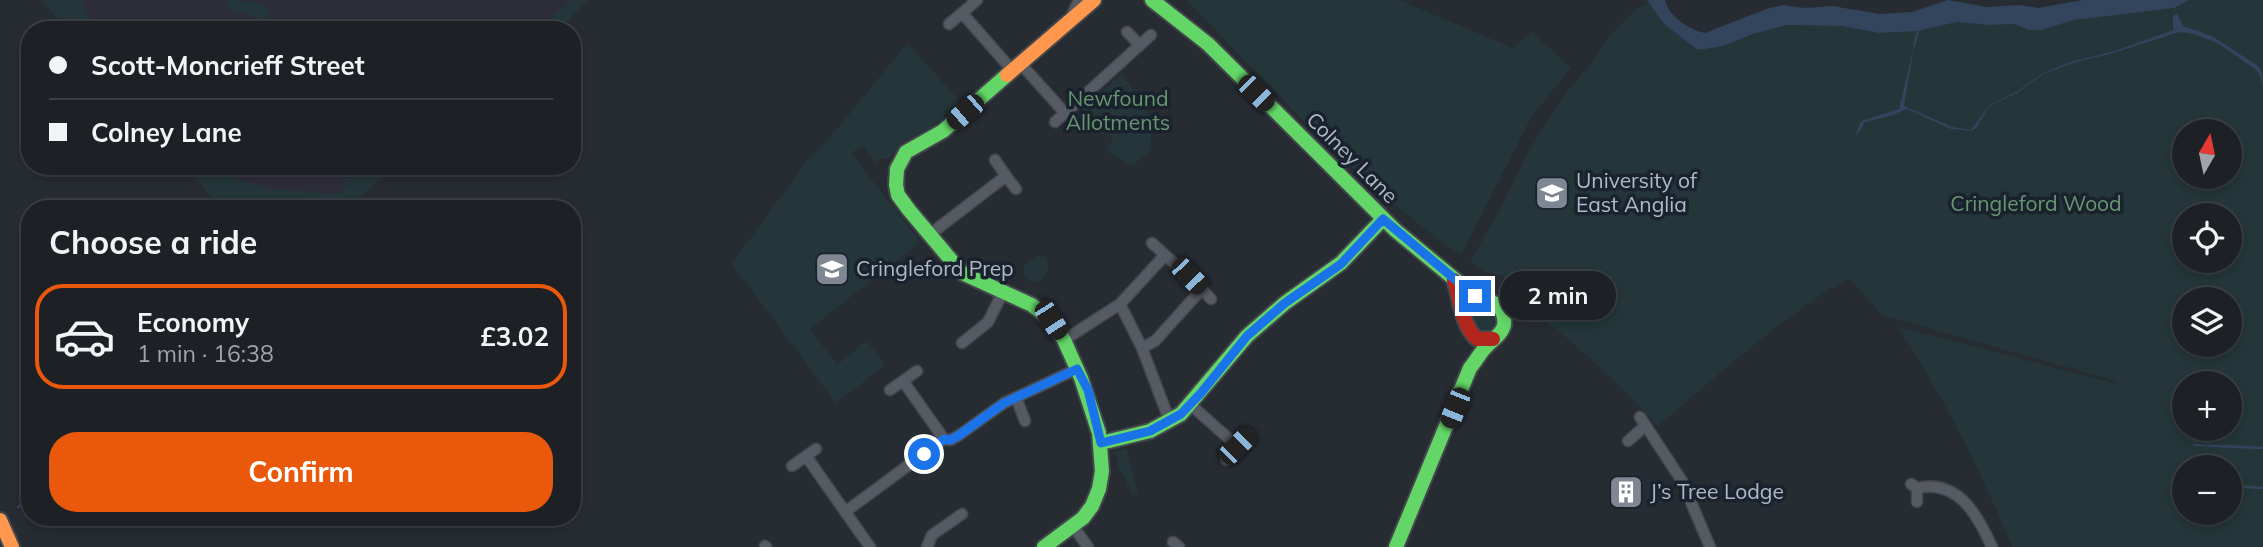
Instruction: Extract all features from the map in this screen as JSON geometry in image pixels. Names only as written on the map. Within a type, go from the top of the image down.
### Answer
[{"type":"main road","points":[[1044,547],[1089,511],[1098,492],[1101,480],[1101,443],[1088,390],[1064,340],[1051,320],[1033,306],[954,267],[898,195],[895,180],[898,164],[908,150],[953,124],[1094,0]]},
{"type":"main road","name":"Colney Lane","points":[[1157,2],[1208,44],[1383,219],[1475,296],[1499,305],[1505,316],[1503,331],[1493,339]]},
{"type":"main road","points":[[1101,443],[1128,438],[1170,422],[1191,405],[1247,336],[1285,303],[1341,264],[1383,219]]},
{"type":"main road","name":"Colney Lane","points":[[1453,279],[1470,334],[1470,368]]},
{"type":"main road","points":[[1465,318],[1473,304],[1487,300]]},
{"type":"main road","points":[[1470,334],[1485,341],[1493,339]]},
{"type":"main road","points":[[1395,547],[1470,368],[1493,339]]},
{"type":"main road","points":[[0,520],[12,547]]},
{"type":"street","points":[[949,24],[977,0]]},
{"type":"street","points":[[1070,19],[1079,0]]},
{"type":"street","points":[[962,13],[1065,113]]},
{"type":"street","points":[[1127,32],[1140,45]]},
{"type":"street","points":[[1055,122],[1151,35]]},
{"type":"street","points":[[995,160],[1016,189]]},
{"type":"street","points":[[929,235],[1006,176]]},
{"type":"street","points":[[1152,243],[1177,266]]},
{"type":"street","points":[[1064,340],[1120,304],[1165,256]]},
{"type":"street","points":[[1189,276],[1212,299]]},
{"type":"street","points":[[1142,348],[1155,341],[1202,289]]},
{"type":"street","points":[[962,343],[988,322],[1003,292]]},
{"type":"street","points":[[1120,304],[1142,348],[1170,422]]},
{"type":"street","points":[[903,381],[944,439],[950,440],[1004,403],[1077,369]]},
{"type":"street","points":[[890,390],[917,371]]},
{"type":"street","points":[[1016,397],[1026,421]]},
{"type":"street","points":[[1191,405],[1237,446]]},
{"type":"street","points":[[1628,440],[1642,421],[1682,481],[1710,547]]},
{"type":"street","points":[[1226,460],[1248,435]]},
{"type":"street","points":[[845,512],[944,439]]},
{"type":"street","points":[[792,466],[816,449]]},
{"type":"street","points":[[806,456],[870,547]]},
{"type":"street","points":[[1916,502],[1914,486],[1942,489],[1960,497],[1972,508],[1992,547]]},
{"type":"street","points":[[927,547],[932,536],[962,513]]},
{"type":"street","points":[[1073,526],[1088,547]]},
{"type":"shaded area","points":[[66,0],[571,0],[553,21],[84,21]]},
{"type":"shaded area","points":[[219,175],[365,175],[339,200],[225,182]]},
{"type":"green space","points":[[41,0],[81,0],[90,21],[60,21]]},
{"type":"green space","points":[[228,0],[260,3],[269,13],[268,21],[256,21],[248,15],[228,10]]},
{"type":"green space","points":[[570,0],[588,0],[568,21],[548,21]]},
{"type":"green space","points":[[1186,0],[1399,0],[1513,48],[1531,31],[1571,68],[1533,114],[1461,255],[1423,228],[1352,167]]},
{"type":"green space","name":"Cringleford Wood","points":[[2189,0],[2263,0],[2263,547],[2012,547],[1961,434],[1898,327],[2121,385],[2113,380],[1882,315],[1849,278],[1774,329],[1658,426],[1588,356],[1530,310],[1509,297],[1517,281],[1488,272],[1470,261],[1500,210],[1528,152],[1566,93],[1612,33],[1637,8],[1650,2],[1664,24],[1723,46],[1787,25],[1842,26],[1879,33],[1918,31],[1957,22],[2015,24],[2028,30],[2041,30],[2074,20],[2174,8]]},
{"type":"green space","name":"Cringleford Prep","points":[[907,43],[962,103],[928,129],[903,141],[888,159],[881,159],[876,163],[862,145],[851,153],[920,242],[810,329],[837,365],[867,341],[885,365],[836,403],[732,264],[808,159],[834,133]]},
{"type":"green space","name":"Newfound Allotments","points":[[1122,73],[1141,101],[1151,128],[1150,152],[1131,166],[1107,151],[1113,137],[1090,125],[1086,131],[1074,117]]},
{"type":"green space","points":[[193,175],[222,175],[272,189],[335,194],[342,193],[345,178],[385,175],[356,200],[214,200]]},
{"type":"green space","points":[[1037,256],[1045,258],[1049,265],[1044,277],[1032,283],[1024,274],[1023,267]]},
{"type":"green space","points":[[1492,306],[1501,322],[1495,332],[1477,333],[1472,316],[1476,309]]},
{"type":"green space","points":[[1126,449],[1138,492],[1132,495],[1124,476],[1117,468],[1118,457],[1113,452]]},
{"type":"water","points":[[1647,0],[1665,0],[1680,21],[1705,33],[1783,5],[1805,8],[1832,6],[1880,14],[1912,12],[1948,0],[1987,7],[2019,5],[2038,8],[2083,0],[2189,0],[2174,8],[2074,20],[2041,30],[2028,30],[2015,24],[1957,22],[1918,31],[1879,33],[1842,26],[1787,25],[1723,46],[1698,50],[1664,24]]},
{"type":"water","points":[[2177,13],[2183,26],[2212,36],[2258,66],[2262,72],[2263,89],[2260,75],[2255,69],[2219,44],[2194,34],[2179,32],[2043,74],[2017,93],[1989,106],[1972,131],[1951,129],[1907,109],[1865,122],[1856,134],[1864,120],[1899,109],[1914,46],[1904,106],[1952,127],[1971,130],[1989,105],[2016,92],[2043,73],[2070,62],[2115,51],[2173,30],[2173,16]]},
{"type":"waterway","points":[[1914,46],[1918,31]]},
{"type":"waterway","points":[[2194,445],[2263,448]]},
{"type":"waterway","points":[[2242,487],[2263,488]]},
{"type":"traffic: fast","points":[[1152,0],[1208,44],[1395,230],[1475,296],[1499,305],[1503,313],[1502,330],[1470,368],[1396,547]]},
{"type":"traffic: fast","points":[[1007,75],[943,131],[906,152],[897,169],[896,185],[898,195],[909,210],[962,273],[1032,305],[1051,320],[1064,340],[1081,378],[1099,433],[1102,471],[1099,489],[1083,518],[1044,547]]},
{"type":"traffic: fast","points":[[1101,443],[1150,431],[1181,414],[1247,336],[1285,303],[1341,263],[1383,219]]},
{"type":"traffic: slow","points":[[1007,75],[1094,0]]},
{"type":"traffic: slow","points":[[0,520],[12,547]]},
{"type":"traffic: jam","points":[[1454,280],[1465,319],[1472,333],[1477,339],[1493,339]]},
{"type":"place","name":"University of East Anglia","points":[[1552,193]]},
{"type":"place","name":"Cringleford Prep","points":[[832,269]]},
{"type":"place","name":"J’s Tree Lodge","points":[[1626,492]]},
{"type":"route","points":[[924,454],[944,439],[950,440],[958,436],[1004,403],[1077,369],[1088,390],[1101,443],[1128,438],[1170,422],[1191,405],[1247,336],[1285,303],[1341,264],[1383,219],[1475,296]]}]
